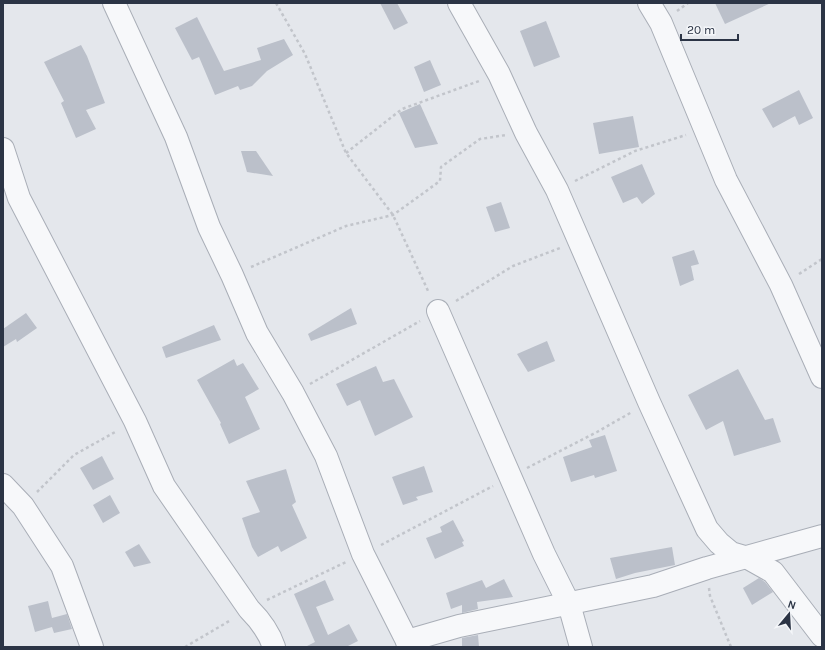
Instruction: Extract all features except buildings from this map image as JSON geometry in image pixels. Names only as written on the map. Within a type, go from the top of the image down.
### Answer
[{"type":"street","points":[[114,3],[176,137],[209,227],[257,333],[293,393],[326,456],[363,554],[407,644],[459,626],[653,586],[707,568],[748,558],[822,536]]},
{"type":"street","points":[[459,3],[498,74],[526,133],[557,190],[649,402],[707,528],[719,543],[731,553],[748,558],[773,572],[822,636]]},
{"type":"street","points":[[649,3],[661,23],[704,130],[726,180],[781,285],[822,377]]},
{"type":"street","points":[[3,149],[19,198],[135,421],[164,486],[249,609],[260,621],[270,637],[274,647]]},
{"type":"street","points":[[438,311],[544,554],[569,604],[581,647]]},
{"type":"street","points":[[3,485],[23,506],[62,566],[92,647]]},
{"type":"path","points":[[276,3],[305,54],[346,153],[393,215],[438,311]]},
{"type":"path","points":[[346,153],[402,109],[441,93],[498,74]]},
{"type":"path","points":[[557,190],[635,151],[704,130]]},
{"type":"path","points":[[232,275],[346,226],[393,215],[440,181],[440,167],[480,139],[526,133]]},
{"type":"path","points":[[293,393],[438,311],[513,266],[579,241]]},
{"type":"path","points":[[781,285],[822,259]]},
{"type":"path","points":[[23,506],[74,455],[135,421]]},
{"type":"path","points":[[185,647],[249,609],[363,554]]},
{"type":"path","points":[[707,568],[710,596],[731,647]]}]
